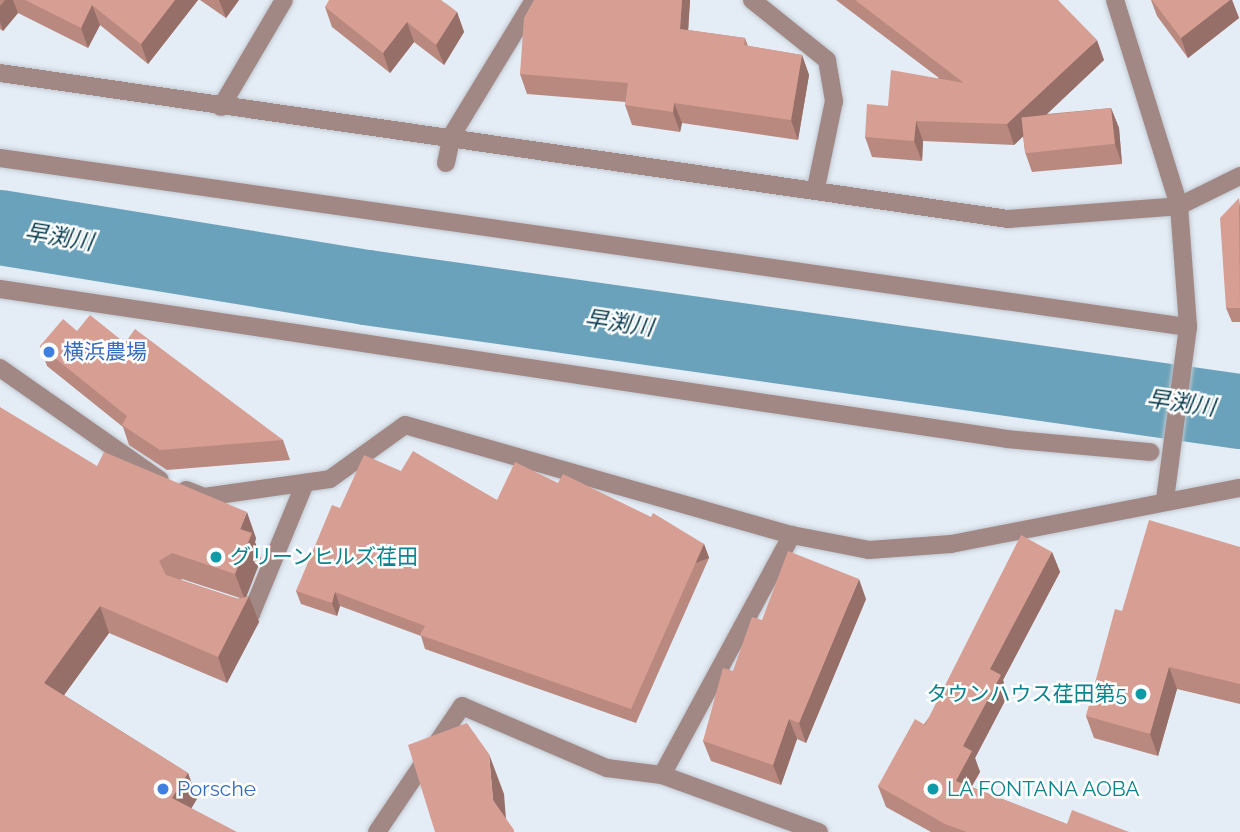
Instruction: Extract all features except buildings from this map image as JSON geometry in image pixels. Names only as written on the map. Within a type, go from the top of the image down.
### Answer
[{"type":"street","points":[[221,107],[284,0]]},
{"type":"street","points":[[446,163],[452,135],[534,0]]},
{"type":"street","points":[[752,0],[827,60],[834,102],[817,188]]},
{"type":"street","points":[[1115,0],[1179,206],[1188,327],[1165,500]]},
{"type":"street","points":[[0,73],[221,107],[452,135],[817,188],[1008,219],[1179,206],[1240,176]]},
{"type":"street","points":[[0,158],[1188,327]]},
{"type":"street","points":[[0,289],[1007,439],[1150,452]]},
{"type":"street","points":[[0,368],[156,478],[204,497],[330,479],[405,425],[792,536],[869,550],[951,544],[1165,500],[1240,488]]},
{"type":"street","points":[[215,602],[251,614],[305,483]]},
{"type":"street","points":[[662,775],[792,536]]},
{"type":"street","points":[[377,832],[462,706],[607,768],[662,775],[819,832]]},
{"type":"waterway","name":"早渕川","points":[[0,227],[366,287],[1240,411]]},
{"type":"place","name":"横浜農場","points":[[49,352]]},
{"type":"place","name":"グリーンヒルズ荏田","points":[[216,557]]},
{"type":"place","name":"タウンハウス荏田第5","points":[[1141,694]]},
{"type":"place","name":"Porsche","points":[[163,789]]},
{"type":"place","name":"LA FONTANA AOBA","points":[[933,789]]}]
